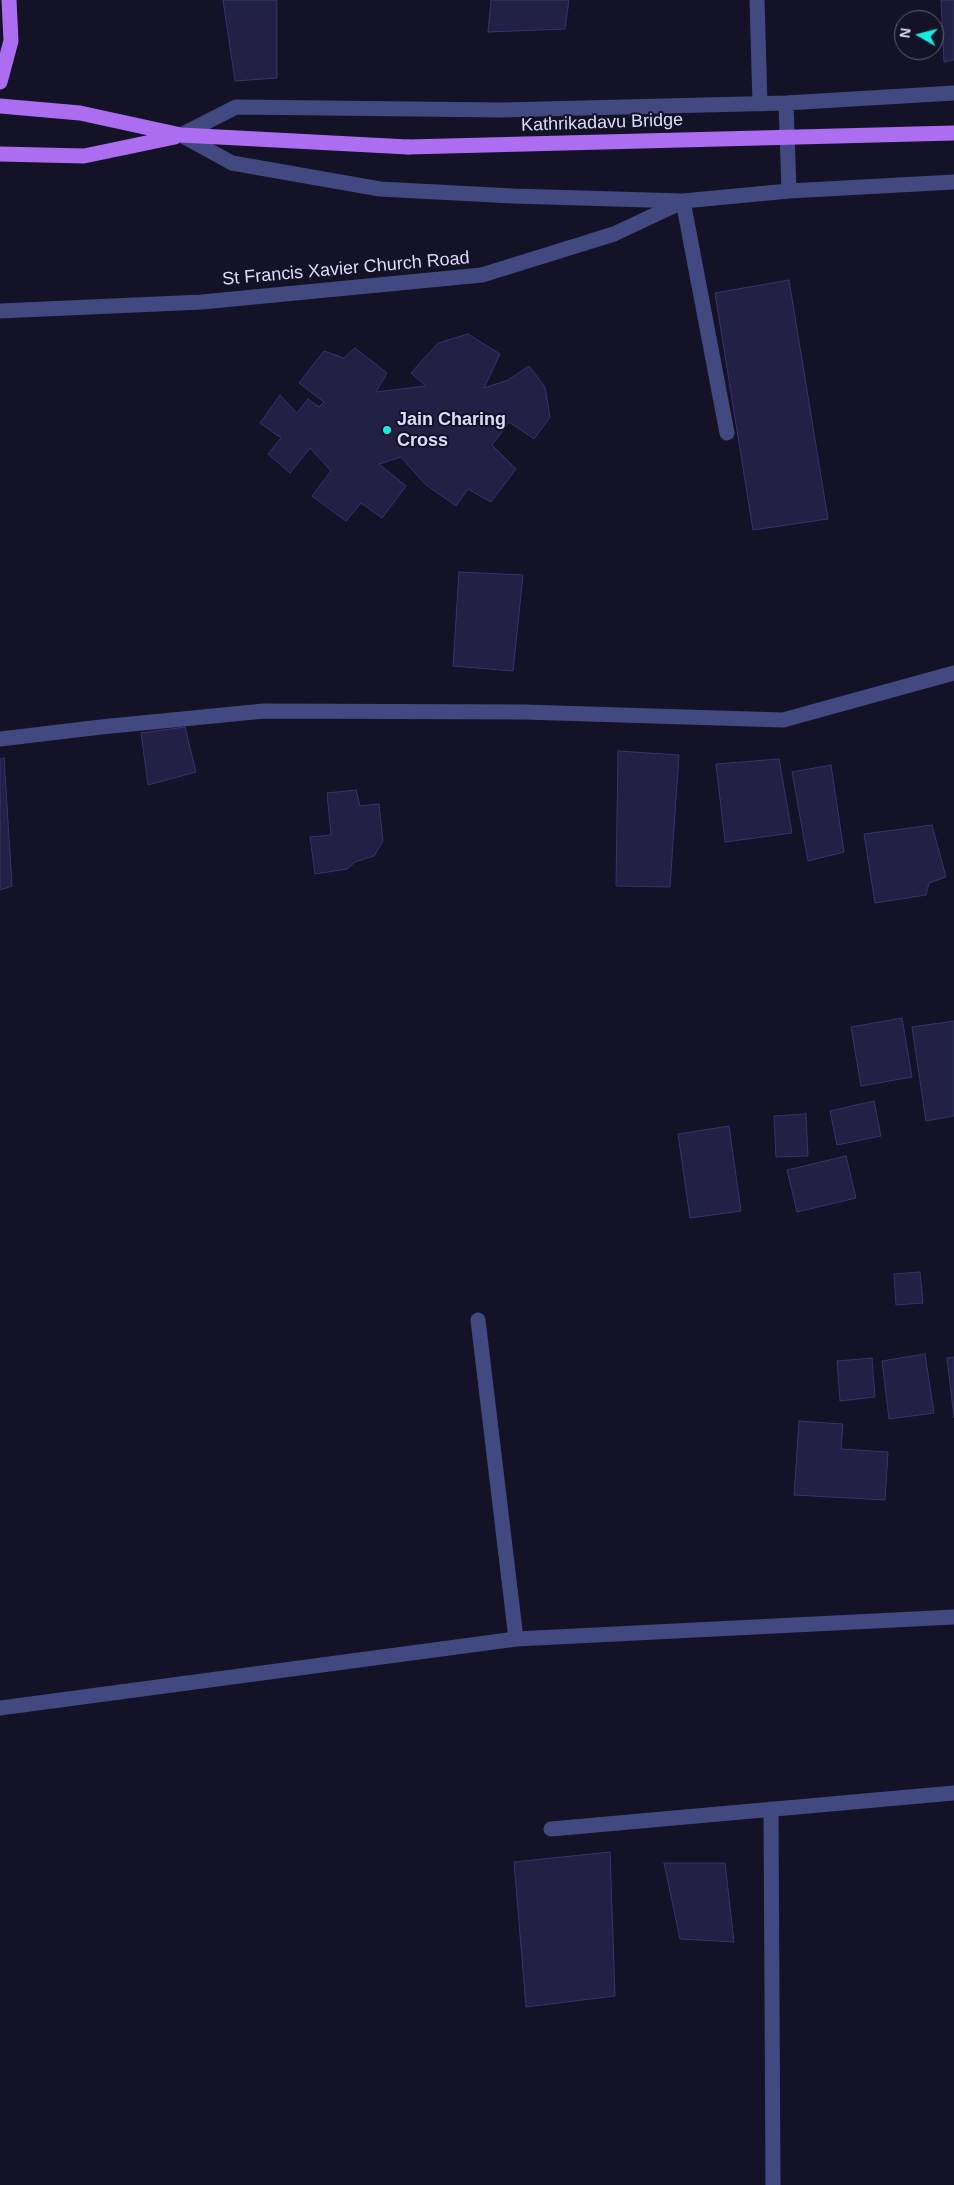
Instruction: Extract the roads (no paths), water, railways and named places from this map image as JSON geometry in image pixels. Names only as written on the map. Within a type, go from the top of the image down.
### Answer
[{"type":"main road","points":[[0,82],[10,41],[9,0]]},
{"type":"main road","points":[[0,106],[80,113],[181,135]]},
{"type":"main road","name":"Kathrikadavu Bridge","points":[[181,135],[408,147],[954,133]]},
{"type":"main road","points":[[0,154],[84,156],[181,135]]},
{"type":"street","points":[[757,0],[760,104]]},
{"type":"street","points":[[181,135],[236,107],[502,110],[760,104],[954,94]]},
{"type":"street","points":[[786,103],[789,191]]},
{"type":"street","points":[[181,135],[232,163],[380,188],[513,196],[683,201],[789,191],[954,182]]},
{"type":"street","points":[[683,201],[727,432]]},
{"type":"street","name":"St Francis Xavier Church Road","points":[[0,311],[202,302],[482,275],[614,234],[683,201]]},
{"type":"street","points":[[0,739],[264,711],[524,712],[783,720],[954,673]]},
{"type":"street","points":[[478,1320],[516,1639]]},
{"type":"street","points":[[0,1708],[516,1639],[954,1617]]},
{"type":"street","points":[[551,1829],[954,1793]]},
{"type":"street","points":[[771,1809],[773,2185]]},
{"type":"place","name":"Jain Charing Cross","points":[[387,430]]}]
